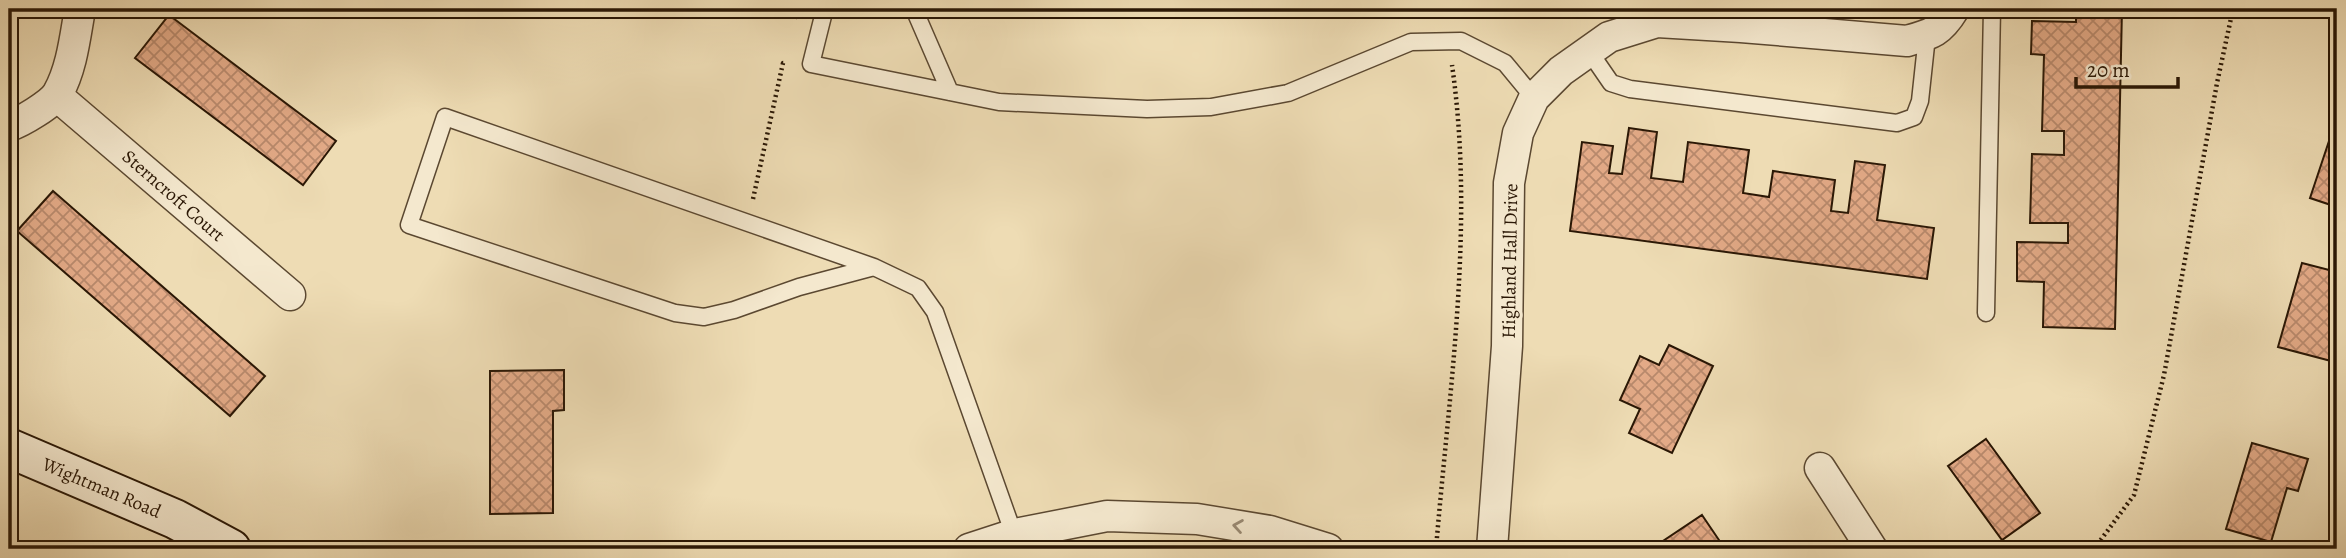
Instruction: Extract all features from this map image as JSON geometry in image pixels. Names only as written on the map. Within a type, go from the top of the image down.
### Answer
[{"type":"main road","name":"Wightman Road","points":[[9,448],[175,519],[231,549]]},
{"type":"street","points":[[9,126],[20,122],[57,96],[72,54],[80,9]]},
{"type":"street","points":[[1927,36],[1944,26],[1954,9]]},
{"type":"street","name":"Highland Hall Drive","points":[[1492,549],[1507,346],[1509,183],[1518,133],[1534,98],[1562,71],[1609,37],[1679,16],[1742,18],[1907,41],[1927,36]]},
{"type":"street","name":"Sterncroft Court","points":[[57,96],[290,295]]},
{"type":"street","points":[[1820,468],[1872,549]]},
{"type":"street","points":[[969,549],[1017,542],[1107,516],[1197,519],[1270,531],[1328,549]]},
{"type":"lane","points":[[828,9],[824,12],[811,64],[999,102],[1147,109],[1211,107],[1288,93],[1411,42],[1449,41],[1461,41],[1505,63],[1534,98]]},
{"type":"lane","points":[[914,9],[950,92]]},
{"type":"lane","points":[[1986,313],[1992,9]]},
{"type":"lane","points":[[1589,51],[1611,83],[1630,89],[1898,122],[1914,117],[1920,101],[1927,36]]},
{"type":"lane","points":[[874,267],[704,317],[675,313],[409,225],[445,117],[874,267],[918,288],[935,312],[1017,542]]},
{"type":"path","points":[[2094,549],[2133,495],[2137,482],[2164,375],[2233,9]]},
{"type":"path","points":[[1436,549],[1462,245],[1457,101],[1449,41]]},
{"type":"path","points":[[748,224],[783,63],[811,64]]},
{"type":"building","points":[[755,9],[798,9],[796,18]]},
{"type":"building","points":[[2076,9],[2122,9],[2115,329],[2043,327],[2044,282],[2017,281],[2017,242],[2068,243],[2068,223],[2030,223],[2032,154],[2064,155],[2064,131],[2042,131],[2044,55],[2031,54],[2032,21],[2076,22]]},
{"type":"building","points":[[169,15],[336,141],[303,185],[135,58]]},
{"type":"building","points":[[2337,117],[2337,207],[2310,198]]},
{"type":"building","points":[[1629,128],[1657,132],[1651,178],[1683,182],[1688,142],[1749,150],[1743,193],[1769,197],[1773,171],[1835,180],[1831,211],[1848,213],[1855,161],[1885,165],[1877,220],[1934,228],[1927,279],[1570,231],[1582,142],[1613,146],[1609,173],[1622,174]]},
{"type":"building","points":[[53,191],[265,376],[230,416],[17,231]]},
{"type":"building","points":[[2302,263],[2337,272],[2337,338],[2331,361],[2278,347]]},
{"type":"building","points":[[1669,345],[1713,366],[1672,453],[1629,433],[1640,409],[1620,400],[1640,356],[1659,365]]},
{"type":"building","points":[[564,370],[564,410],[553,411],[553,513],[490,514],[490,371]]},
{"type":"building","points":[[1986,439],[2040,513],[2002,540],[1948,466]]},
{"type":"building","points":[[2252,443],[2308,459],[2298,491],[2287,488],[2271,542],[2226,529]]},
{"type":"building","points":[[1702,515],[1723,546],[1719,549],[1651,549]]}]
